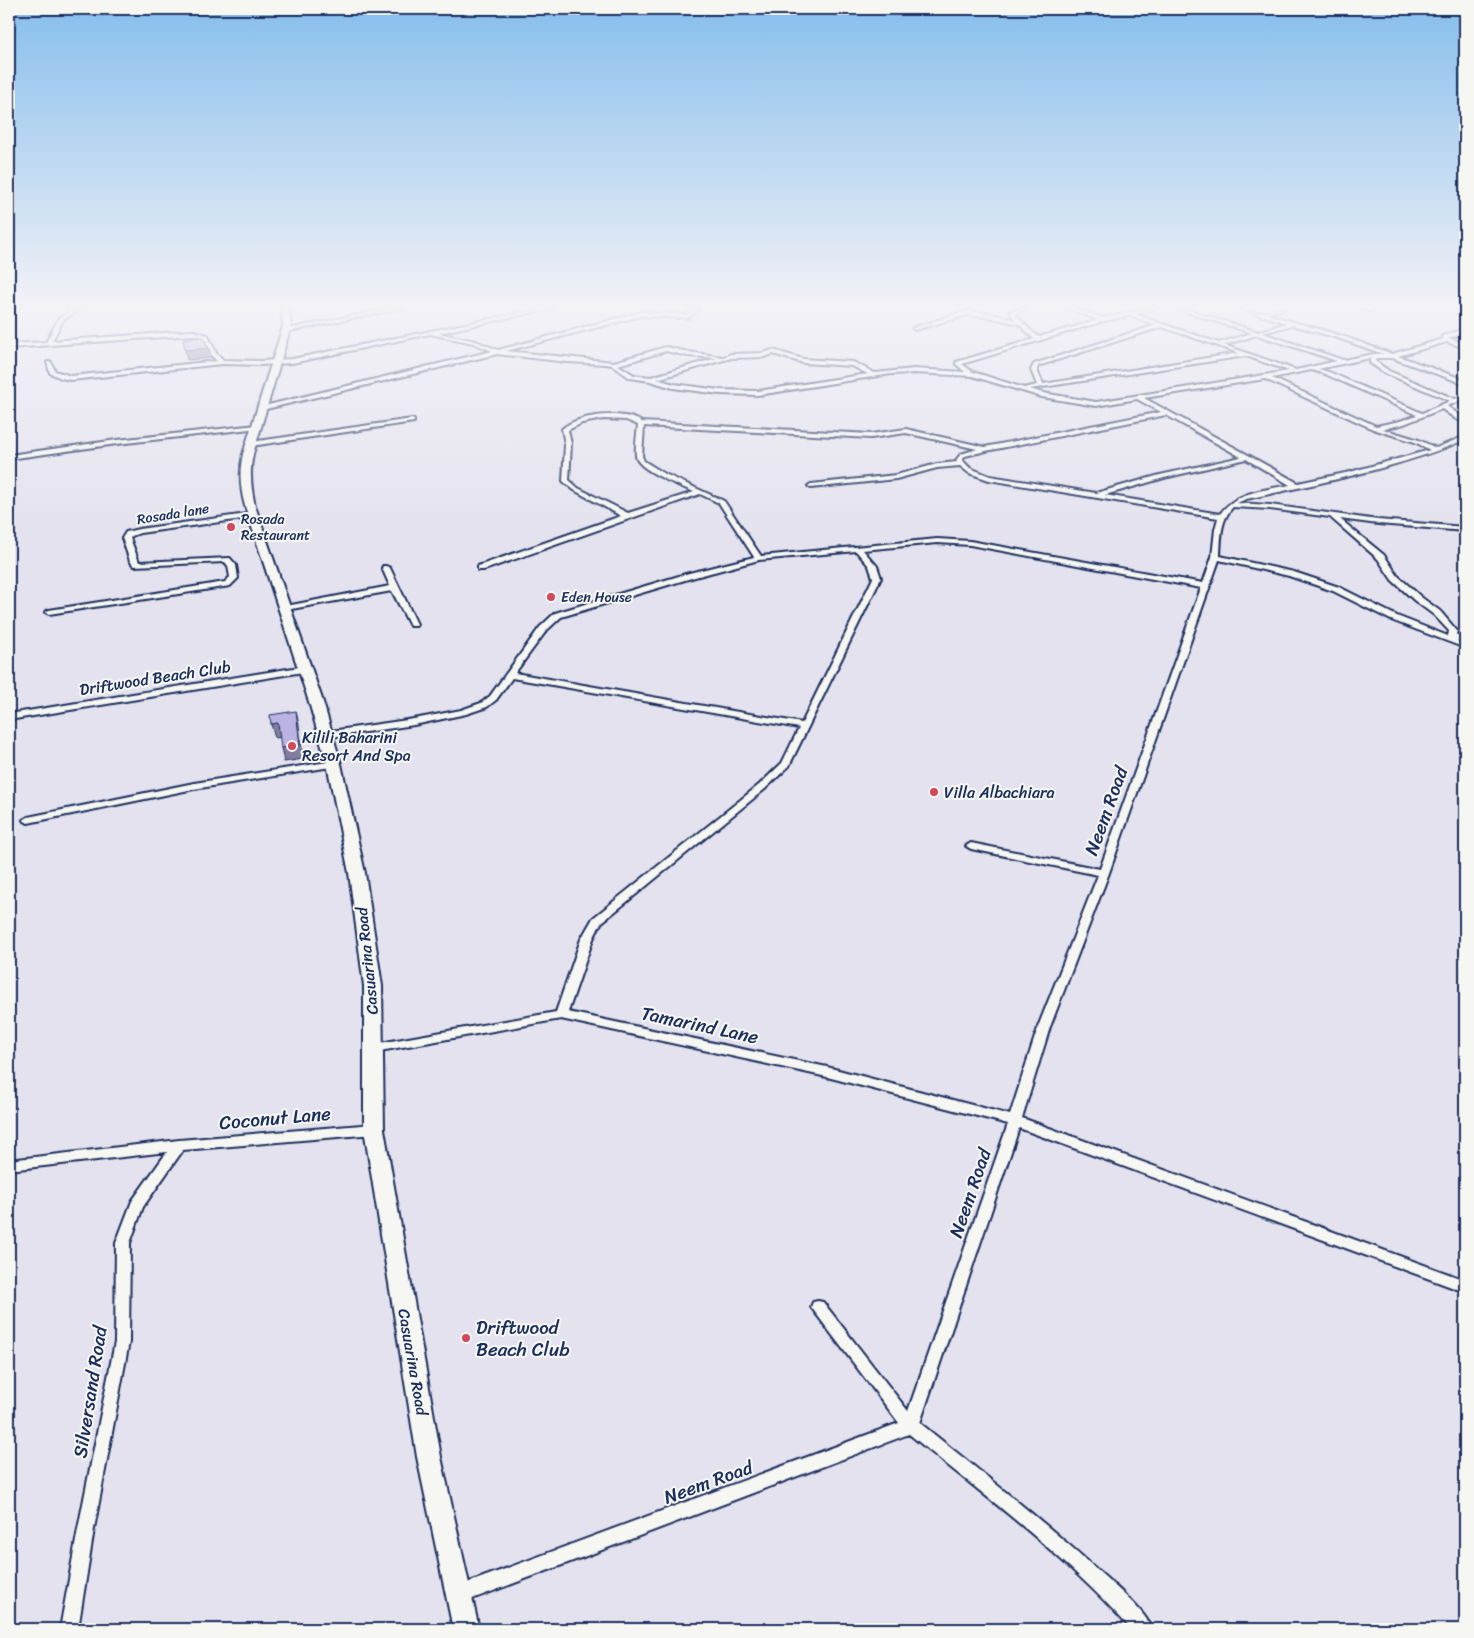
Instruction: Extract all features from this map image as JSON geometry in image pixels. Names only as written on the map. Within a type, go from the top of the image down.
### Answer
[{"type":"street","name":"Casuarina Road","points":[[269,384],[244,475],[246,490],[306,669],[334,764],[363,911],[373,986],[374,1129],[429,1458],[466,1629]]},
{"type":"street","points":[[262,408],[361,384]]},
{"type":"street","points":[[668,384],[740,394],[819,384]]},
{"type":"street","points":[[1011,384],[1042,395],[1091,403],[1218,384]]},
{"type":"street","points":[[1024,388],[1051,384]]},
{"type":"street","points":[[1282,384],[1376,428],[1417,441],[1436,450]]},
{"type":"street","points":[[1353,384],[1420,414]]},
{"type":"street","points":[[1417,384],[1453,400]]},
{"type":"street","points":[[1136,397],[1248,457],[1297,486]]},
{"type":"street","points":[[1376,428],[1402,422],[1443,406],[1453,400],[1465,397]]},
{"type":"street","points":[[1443,406],[1465,421]]},
{"type":"street","points":[[1167,413],[985,449],[963,455],[959,460],[970,472],[989,478],[1221,516],[1229,505],[1244,497],[1351,474],[1436,450],[1465,438]]},
{"type":"street","points":[[627,516],[568,484],[566,477],[568,444],[565,429],[574,422],[588,419],[633,419],[641,424],[872,436],[906,431],[985,449]]},
{"type":"street","points":[[251,444],[412,421]]},
{"type":"street","points":[[641,424],[639,456],[641,462],[663,475],[724,504],[759,558]]},
{"type":"street","points":[[9,457],[117,442],[257,427]]},
{"type":"street","points":[[1096,495],[1162,476],[1248,457]]},
{"type":"street","points":[[811,486],[896,477],[937,466],[961,464]]},
{"type":"street","points":[[480,568],[700,492]]},
{"type":"street","points":[[1229,505],[1270,507],[1378,522],[1465,529]]},
{"type":"street","name":"Rosada lane","points":[[49,612],[221,586],[231,582],[234,578],[232,565],[228,560],[137,564],[134,561],[126,538],[129,534],[254,515]]},
{"type":"street","points":[[1330,515],[1381,558],[1396,578],[1418,599],[1437,613],[1440,619],[1453,631],[1450,639]]},
{"type":"street","name":"Neem Road","points":[[459,1595],[911,1426],[1015,1121],[1024,1085],[1049,1010],[1104,873],[1216,557],[1221,516]]},
{"type":"street","points":[[324,735],[414,722],[475,709],[493,698],[543,629],[558,615],[692,575],[759,558],[937,542],[970,543],[1206,586]]},
{"type":"street","points":[[561,1015],[587,939],[597,921],[774,776],[786,764],[877,578],[874,568],[856,548]]},
{"type":"street","points":[[1216,557],[1291,574],[1336,589],[1394,618],[1465,646]]},
{"type":"street","points":[[386,568],[413,624]]},
{"type":"street","points":[[286,608],[395,588]]},
{"type":"street","points":[[1450,639],[1465,636]]},
{"type":"street","name":"Driftwood Beach Club","points":[[9,717],[306,669]]},
{"type":"street","points":[[510,674],[803,726]]},
{"type":"street","points":[[28,820],[185,788],[334,764]]},
{"type":"street","points":[[971,846],[1104,873]]},
{"type":"street","name":"Tamarind Lane","points":[[374,1048],[561,1015],[827,1072],[1015,1121],[1465,1286]]},
{"type":"street","name":"Coconut Lane","points":[[9,1165],[179,1145],[374,1129]]},
{"type":"street","name":"Silversand Road","points":[[69,1629],[122,1342],[123,1243],[137,1205],[179,1145]]},
{"type":"street","points":[[818,1307],[911,1426],[1057,1545],[1118,1602],[1143,1629]]},
{"type":"building","points":[[296,711],[300,745],[281,748],[278,723],[271,724],[270,715]]},
{"type":"place","name":"Rosada Restaurant","points":[[231,527]]},
{"type":"place","name":"Eden House","points":[[551,597]]},
{"type":"place","name":"Kilili Baharini Resort And Spa","points":[[292,746]]},
{"type":"place","name":"Villa Albachiara","points":[[934,792]]},
{"type":"place","name":"Driftwood Beach Club","points":[[466,1338]]}]
